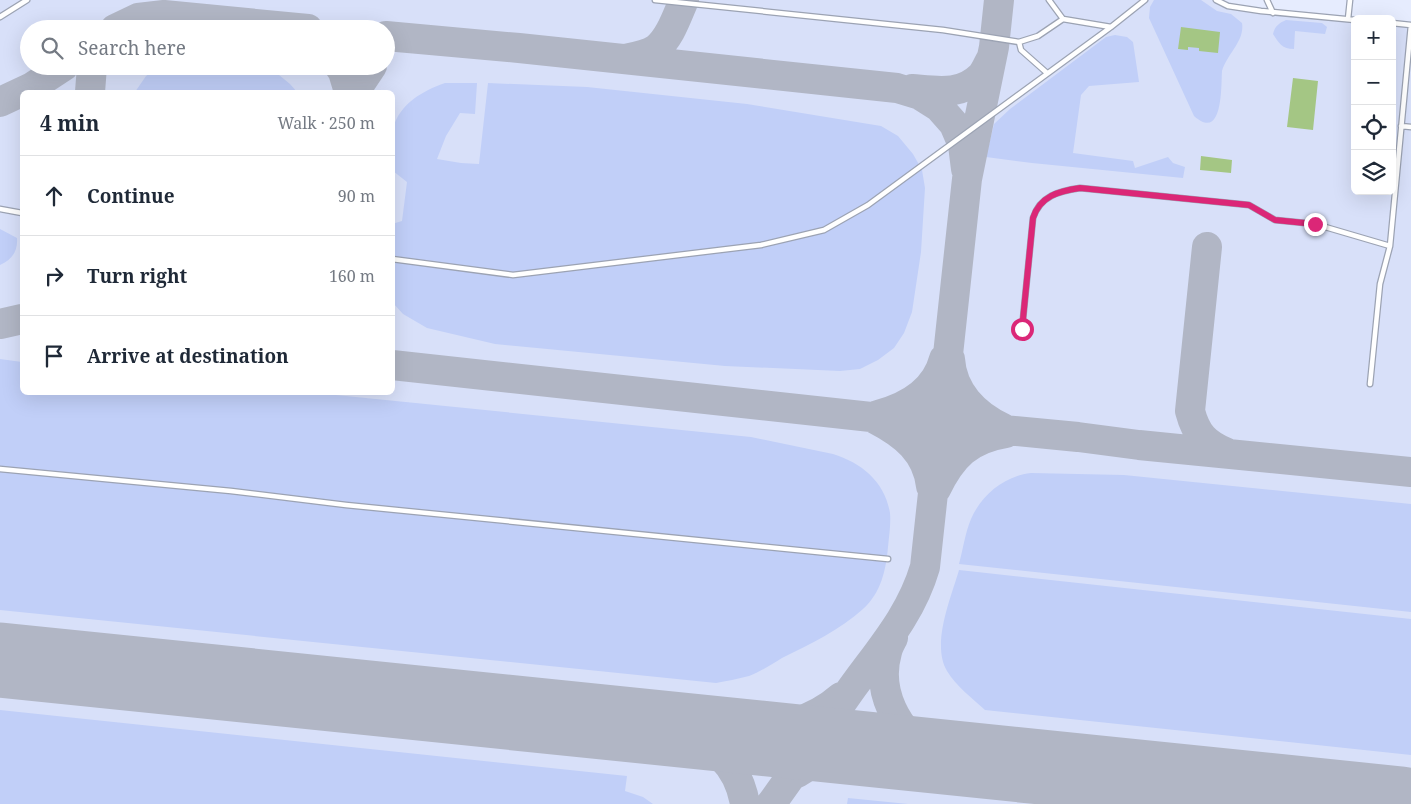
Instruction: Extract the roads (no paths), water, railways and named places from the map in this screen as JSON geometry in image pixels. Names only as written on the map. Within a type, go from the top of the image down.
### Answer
[{"type":"lane","points":[[0,17],[27,0]]},
{"type":"lane","points":[[655,0],[943,30],[1020,42],[1038,36],[1063,19],[1111,27]]},
{"type":"lane","points":[[1049,0],[1063,19]]},
{"type":"lane","points":[[395,259],[513,274],[761,245],[824,230],[868,205],[1145,0]]},
{"type":"lane","points":[[1216,0],[1228,6],[1273,13],[1351,19]]},
{"type":"lane","points":[[1267,0],[1273,13]]},
{"type":"lane","points":[[1348,19],[1350,0]]},
{"type":"lane","points":[[1370,384],[1380,284],[1390,246],[1401,126],[1409,68],[1411,24],[1396,23]]},
{"type":"lane","points":[[1020,42],[1021,50],[1047,73]]},
{"type":"lane","points":[[1401,126],[1411,127]]},
{"type":"lane","points":[[1022,329],[1033,218],[1036,209],[1043,201],[1062,190],[1080,188],[1249,205],[1275,220],[1315,224],[1390,246]]},
{"type":"lane","points":[[0,210],[20,213]]},
{"type":"lane","points":[[0,469],[888,559]]}]
